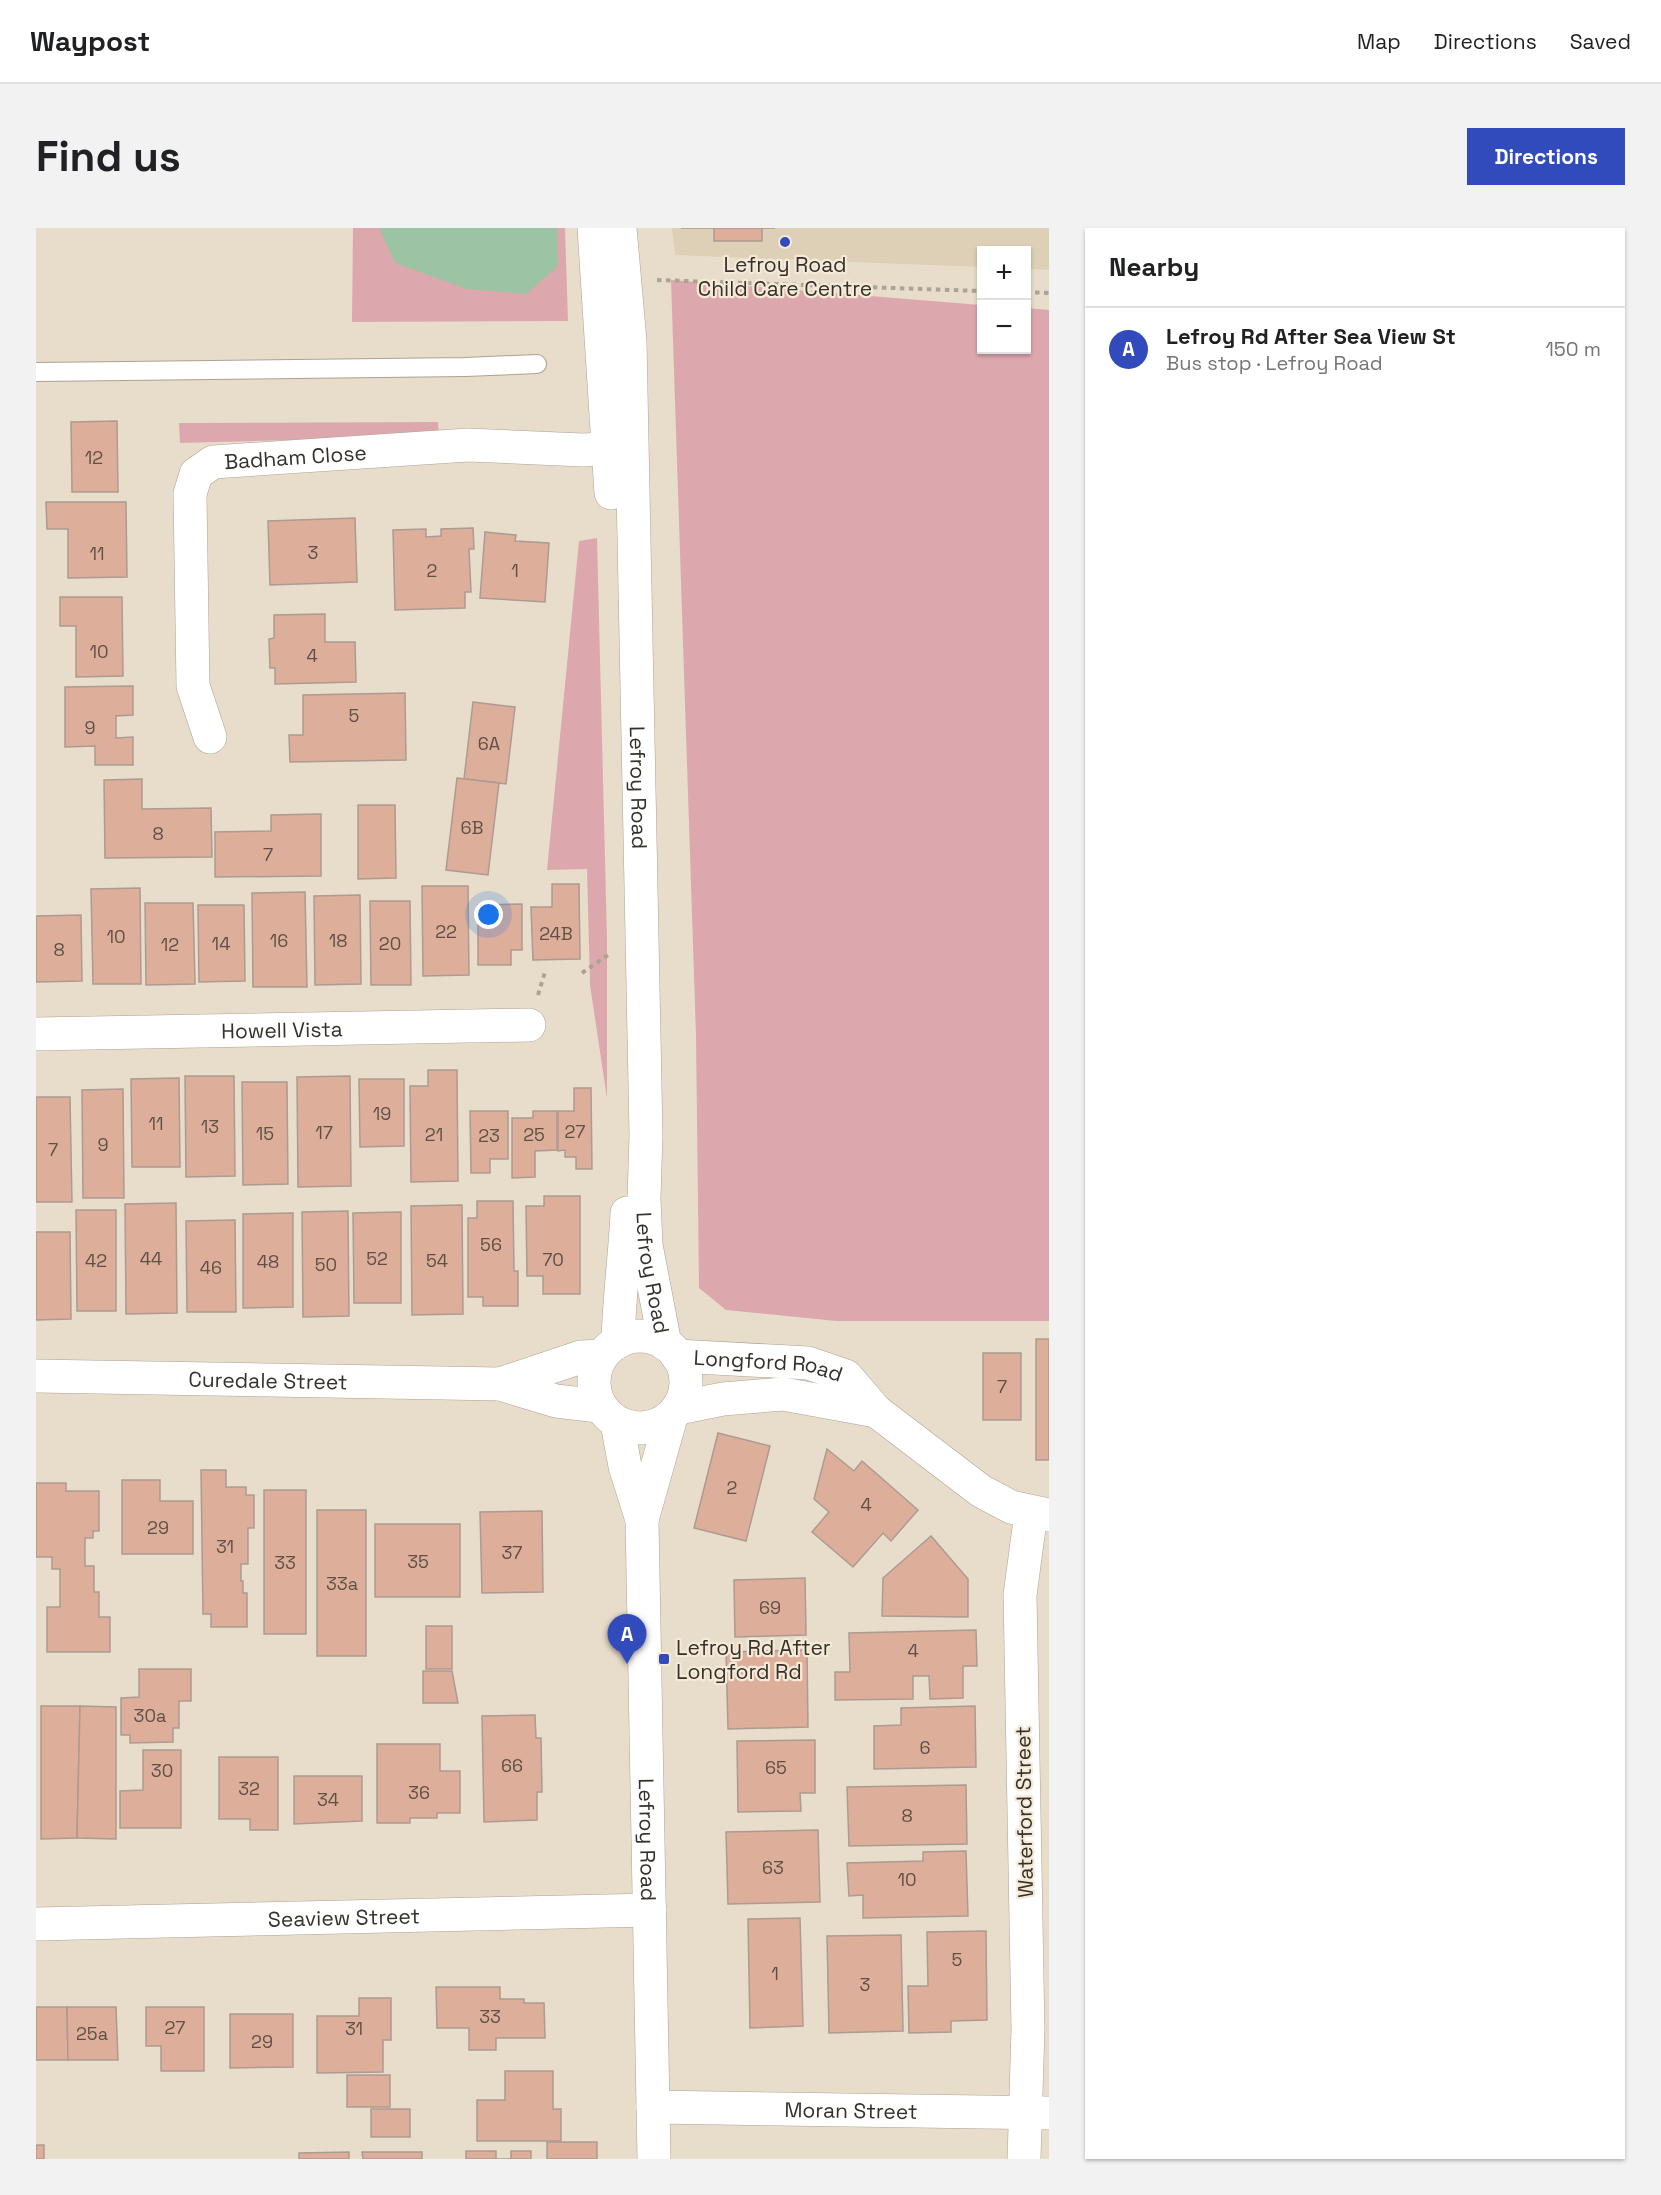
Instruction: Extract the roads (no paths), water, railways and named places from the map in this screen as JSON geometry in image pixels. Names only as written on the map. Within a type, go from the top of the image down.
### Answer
[{"type":"street","name":"Lefroy Road","points":[[594,228],[619,449],[646,1123],[644,1199],[651,1280],[671,1350],[686,1382],[674,1412],[642,1520]]},
{"type":"street","name":"Lefroy Road","points":[[620,228],[630,341],[619,449],[615,555],[630,1135],[625,1255],[610,1349],[593,1381],[608,1414],[642,1520],[654,2159]]},
{"type":"street","name":"Badham Close","points":[[210,737],[193,686],[190,494],[196,474],[213,462],[468,445],[619,449]]},
{"type":"street","name":"Howell Vista","points":[[36,1034],[529,1025]]},
{"type":"street","name":"Lefroy Road","points":[[610,1349],[642,1336],[671,1350]]},
{"type":"street","name":"Curedale Street","points":[[500,1384],[610,1349]]},
{"type":"street","name":"Longford Road","points":[[671,1350],[808,1363],[829,1368],[846,1376],[876,1411],[981,1491],[997,1501],[1040,1514]]},
{"type":"street","name":"Curedale Street","points":[[36,1376],[500,1384],[608,1414]]},
{"type":"street","name":"Longford Road","points":[[674,1412],[723,1399],[783,1394],[876,1411]]},
{"type":"street","points":[[608,1414],[630,1428],[644,1428],[659,1425],[674,1412]]},
{"type":"street","name":"Waterford Street","points":[[1024,2159],[1037,2112],[1028,2030],[1020,1595],[1040,1514]]},
{"type":"street","name":"Seaview Street","points":[[36,1924],[651,1910]]},
{"type":"street","name":"Moran Street","points":[[653,2107],[1037,2112]]},
{"type":"lane","points":[[36,372],[465,367],[537,364]]},
{"type":"place","name":"Lefroy Road Child Care Centre","points":[[785,242]]},
{"type":"place","name":"Lefroy Rd After Longford Rd","points":[[664,1659]]},
{"type":"place","name":"Lefroy Rd After Sea View St","points":[[627,1664]]}]
